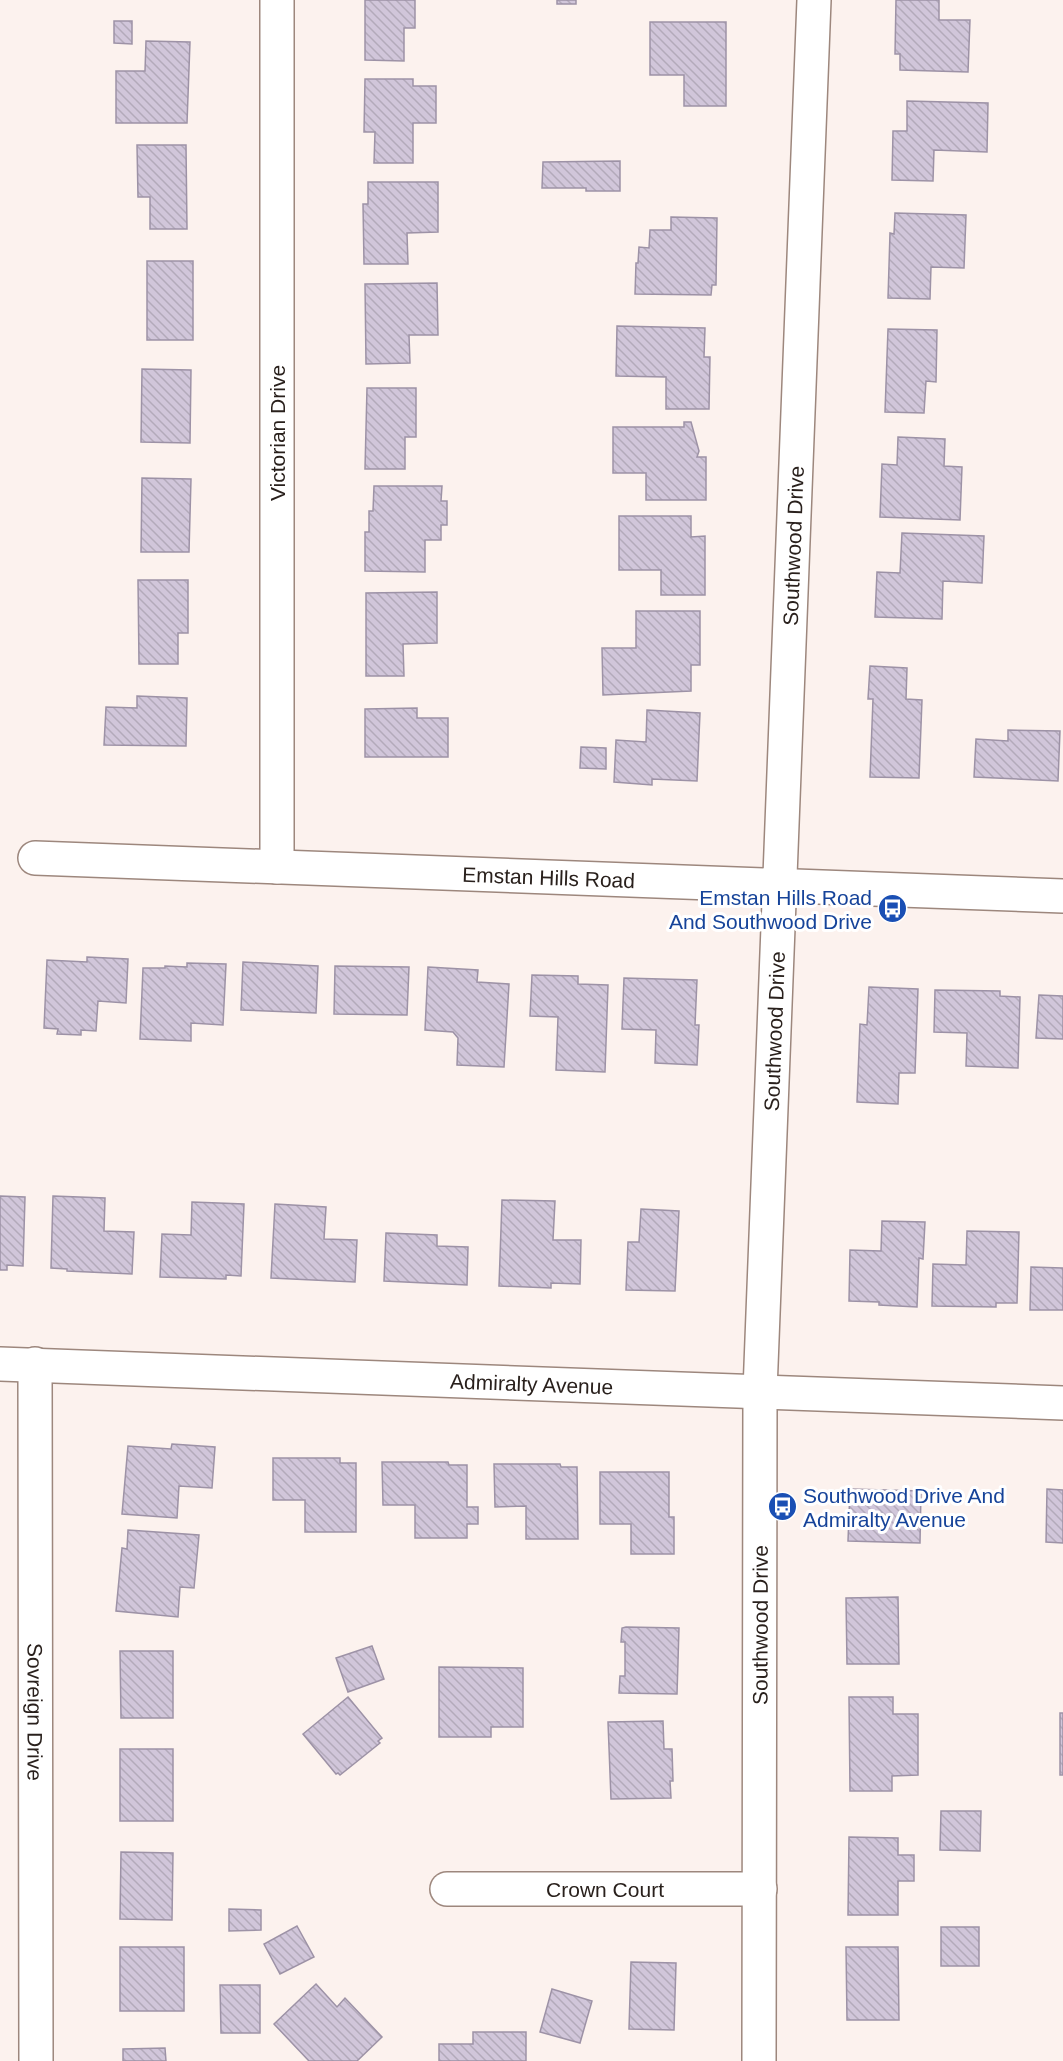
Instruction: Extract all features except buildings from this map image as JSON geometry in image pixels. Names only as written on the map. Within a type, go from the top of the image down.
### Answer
[{"type":"street","name":"Victorian Drive","points":[[277,0],[277,867]]},
{"type":"street","name":"Southwood Drive","points":[[759,2061],[760,1391],[814,0]]},
{"type":"street","name":"Emstan Hills Road","points":[[35,858],[1063,896]]},
{"type":"street","name":"Admiralty Avenue","points":[[0,1364],[1063,1403]]},
{"type":"street","name":"Sovreign Drive","points":[[35,1364],[36,2061]]},
{"type":"street","name":"Crown Court","points":[[447,1889],[760,1889]]},
{"type":"place","name":"Emstan Hills Road And Southwood Drive","points":[[893,909]]},
{"type":"place","name":"Southwood Drive And Admiralty Avenue","points":[[782,1507]]}]
